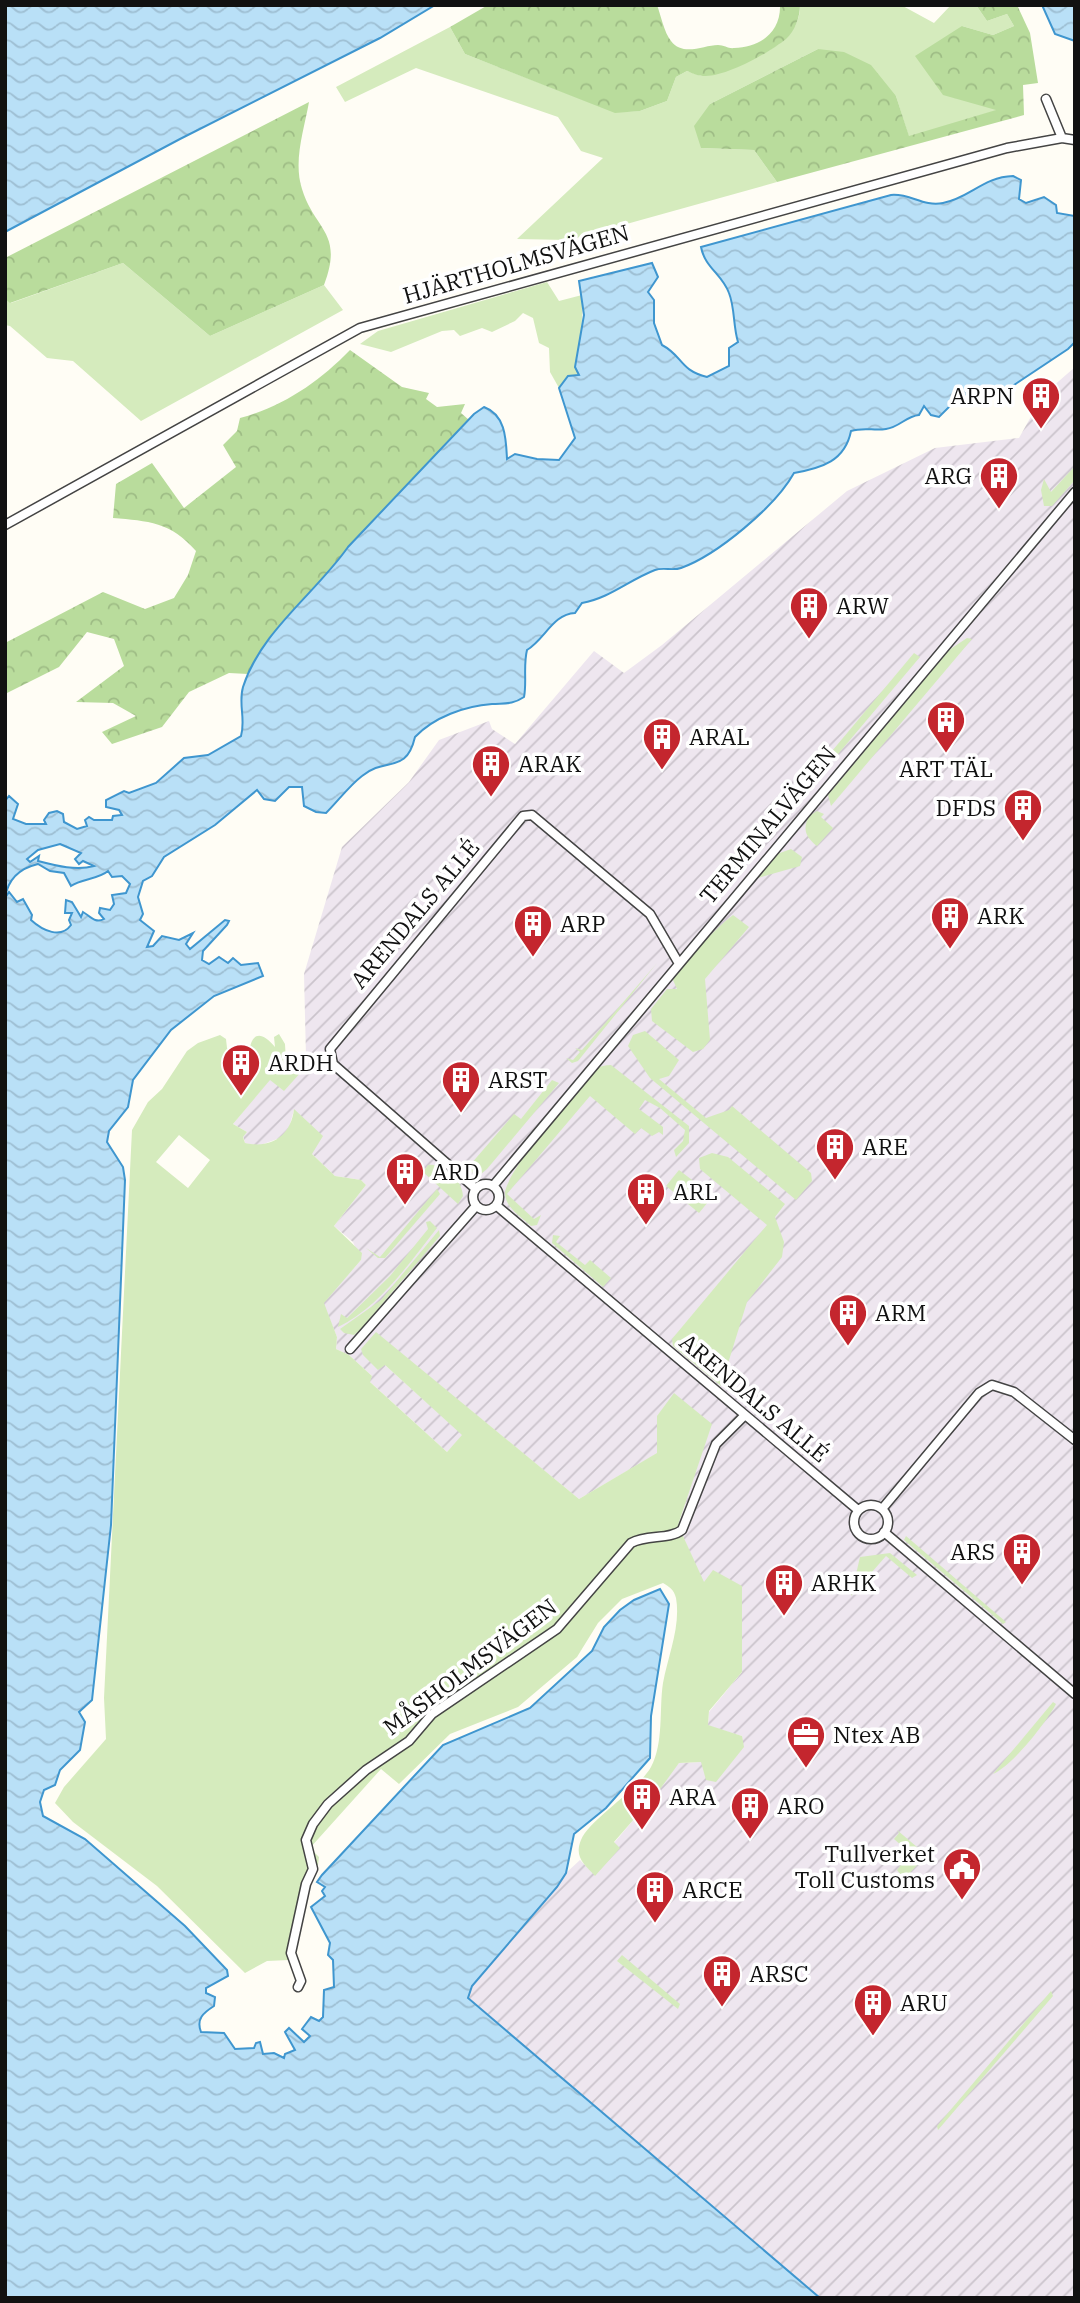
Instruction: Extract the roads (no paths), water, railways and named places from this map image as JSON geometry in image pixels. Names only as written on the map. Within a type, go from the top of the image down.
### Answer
[{"type":"street","points":[[1046,99],[1062,138]]},
{"type":"street","name":"HJÄRTHOLMSVÄGEN","points":[[5,525],[360,328],[1007,148],[1062,138],[1075,140]]},
{"type":"street","name":"TERMINALVÄGEN","points":[[493,1186],[678,962],[1075,492]]},
{"type":"street","name":"ARENDALS ALLÉ","points":[[476,1189],[333,1064],[330,1049],[523,816],[533,815],[650,914],[678,962]]},
{"type":"street","points":[[484,1184],[493,1186],[500,1195],[497,1206],[486,1211],[476,1206],[473,1197],[476,1189],[484,1184]]},
{"type":"street","points":[[350,1349],[476,1206]]},
{"type":"street","name":"ARENDALS ALLÉ","points":[[497,1206],[858,1510]]},
{"type":"street","points":[[882,1510],[971,1402],[992,1385],[1005,1387],[1021,1397],[1075,1440]]},
{"type":"street","name":"MÅSHOLMSVÄGEN","points":[[298,1987],[301,1981],[291,1953],[306,1884],[313,1872],[306,1840],[320,1813],[366,1770],[409,1741],[442,1706],[557,1629],[631,1543],[645,1537],[676,1535],[682,1530],[716,1444],[745,1415]]},
{"type":"street","points":[[870,1505],[882,1510],[888,1521],[884,1532],[873,1539],[860,1535],[854,1520],[858,1510],[870,1505]]},
{"type":"street","points":[[884,1532],[1075,1694]]},
{"type":"water","points":[[5,5],[435,5],[380,38],[180,139],[5,232]]},
{"type":"water","points":[[1042,5],[1075,5],[1075,41],[1055,34]]},
{"type":"water","points":[[1013,176],[1021,180],[1019,199],[1026,203],[1044,197],[1056,205],[1057,213],[1075,216],[1075,342],[1068,349],[1011,387],[1005,395],[961,395],[939,417],[931,415],[924,406],[919,415],[891,428],[851,431],[844,450],[838,456],[814,469],[794,473],[759,515],[711,552],[681,568],[658,569],[646,574],[602,597],[582,603],[575,613],[567,614],[555,622],[527,650],[524,697],[520,700],[482,705],[441,718],[415,737],[411,749],[401,761],[371,770],[362,776],[326,813],[304,806],[302,787],[289,787],[275,801],[264,799],[257,790],[215,825],[164,857],[152,876],[143,881],[138,897],[143,914],[140,920],[154,931],[147,947],[153,946],[162,936],[179,940],[193,933],[186,944],[190,949],[225,920],[229,921],[203,951],[202,960],[209,964],[219,957],[228,963],[233,958],[241,965],[258,963],[263,976],[214,996],[171,1030],[133,1080],[128,1107],[109,1131],[107,1142],[123,1167],[125,1180],[111,1525],[92,1700],[79,1712],[85,1722],[80,1750],[60,1770],[55,1785],[44,1790],[40,1802],[43,1816],[85,1839],[185,1926],[227,1970],[228,1976],[206,1988],[206,1993],[215,1997],[214,2006],[199,2023],[201,2032],[224,2033],[235,2049],[254,2048],[256,2043],[260,2042],[263,2054],[274,2053],[284,2058],[285,2054],[295,2050],[285,2032],[289,2028],[304,2042],[310,2036],[302,2029],[311,2017],[319,2021],[323,2017],[324,1990],[334,1987],[333,1960],[328,1955],[330,1943],[311,1907],[325,1896],[322,1891],[325,1887],[317,1882],[322,1875],[443,1745],[530,1708],[592,1651],[604,1627],[620,1610],[634,1600],[660,1589],[669,1604],[651,1716],[650,1758],[606,1808],[574,1834],[566,1873],[557,1887],[472,1986],[468,1998],[820,2298],[5,2298],[5,898],[5,801],[9,796],[18,804],[13,819],[26,824],[46,824],[44,820],[49,813],[57,811],[63,814],[64,822],[77,829],[87,826],[85,820],[89,817],[94,820],[112,820],[113,816],[122,815],[119,810],[106,807],[106,800],[124,791],[129,793],[156,783],[184,758],[208,755],[241,736],[243,687],[251,667],[275,630],[348,547],[474,414],[484,407],[501,422],[507,459],[515,454],[559,460],[575,438],[559,388],[568,376],[579,375],[575,367],[584,315],[579,281],[652,263],[658,277],[648,292],[654,300],[654,323],[662,345],[691,371],[707,377],[729,366],[729,348],[738,342],[729,293],[706,260],[701,247],[891,195],[929,203],[943,203],[1002,177]],"holes":[[[60,844],[81,853],[75,859],[79,864],[83,861],[94,866],[60,866],[38,861],[39,856],[30,862],[27,859],[38,850]],[[38,864],[50,871],[64,873],[71,886],[108,871],[112,877],[122,876],[130,884],[126,893],[112,895],[114,904],[110,910],[100,908],[99,913],[104,919],[98,921],[83,912],[81,917],[72,902],[66,900],[65,913],[72,913],[69,920],[71,925],[62,932],[52,932],[36,924],[31,920],[32,915],[23,899],[17,902],[9,892],[5,898],[16,875]]]},
{"type":"place","name":"ARPN","points":[[1041,430]]},
{"type":"place","name":"ARG","points":[[999,510]]},
{"type":"place","name":"ARW","points":[[809,640]]},
{"type":"place","name":"ART TÄL","points":[[946,754]]},
{"type":"place","name":"ARAL","points":[[662,771]]},
{"type":"place","name":"ARAK","points":[[491,798]]},
{"type":"place","name":"DFDS","points":[[1023,842]]},
{"type":"place","name":"ARK","points":[[950,950]]},
{"type":"place","name":"ARP","points":[[533,958]]},
{"type":"place","name":"ARDH","points":[[241,1097]]},
{"type":"place","name":"ARST","points":[[461,1114]]},
{"type":"place","name":"ARE","points":[[835,1181]]},
{"type":"place","name":"ARD","points":[[405,1206]]},
{"type":"place","name":"ARL","points":[[646,1226]]},
{"type":"place","name":"ARM","points":[[848,1347]]},
{"type":"place","name":"ARS","points":[[1022,1586]]},
{"type":"place","name":"ARHK","points":[[784,1617]]},
{"type":"place","name":"Ntex AB","points":[[806,1769]]},
{"type":"place","name":"ARA","points":[[642,1831]]},
{"type":"place","name":"ARO","points":[[750,1840]]},
{"type":"place","name":"Tullverket Toll Customs","points":[[962,1901]]},
{"type":"place","name":"ARCE","points":[[655,1924]]},
{"type":"place","name":"ARSC","points":[[722,2008]]},
{"type":"place","name":"ARU","points":[[873,2037]]}]
